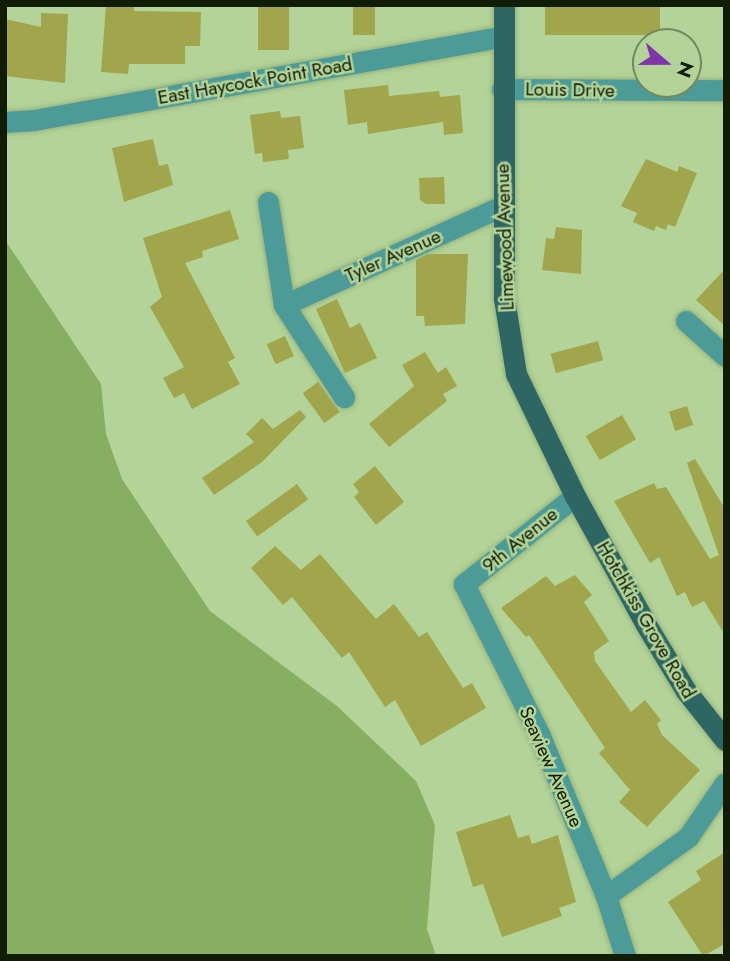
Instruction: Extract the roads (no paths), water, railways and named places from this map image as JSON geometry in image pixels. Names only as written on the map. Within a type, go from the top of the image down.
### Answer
[{"type":"main road","name":"Limewood Avenue","points":[[505,5],[502,89],[504,298],[516,374],[575,496]]},
{"type":"main road","name":"Hotchkiss Grove Road","points":[[575,496],[679,680],[725,740]]},
{"type":"street","name":"East Haycock Point Road","points":[[5,122],[504,36]]},
{"type":"street","name":"Louis Drive","points":[[502,89],[722,90]]},
{"type":"street","points":[[268,202],[284,305],[344,397]]},
{"type":"street","name":"Tyler Avenue","points":[[284,305],[502,206]]},
{"type":"street","points":[[686,321],[725,356]]},
{"type":"street","name":"9th Avenue","points":[[464,584],[575,496]]},
{"type":"street","name":"Seaview Avenue","points":[[464,584],[540,736],[606,896],[625,956]]},
{"type":"street","points":[[606,896],[688,837],[725,783]]}]
